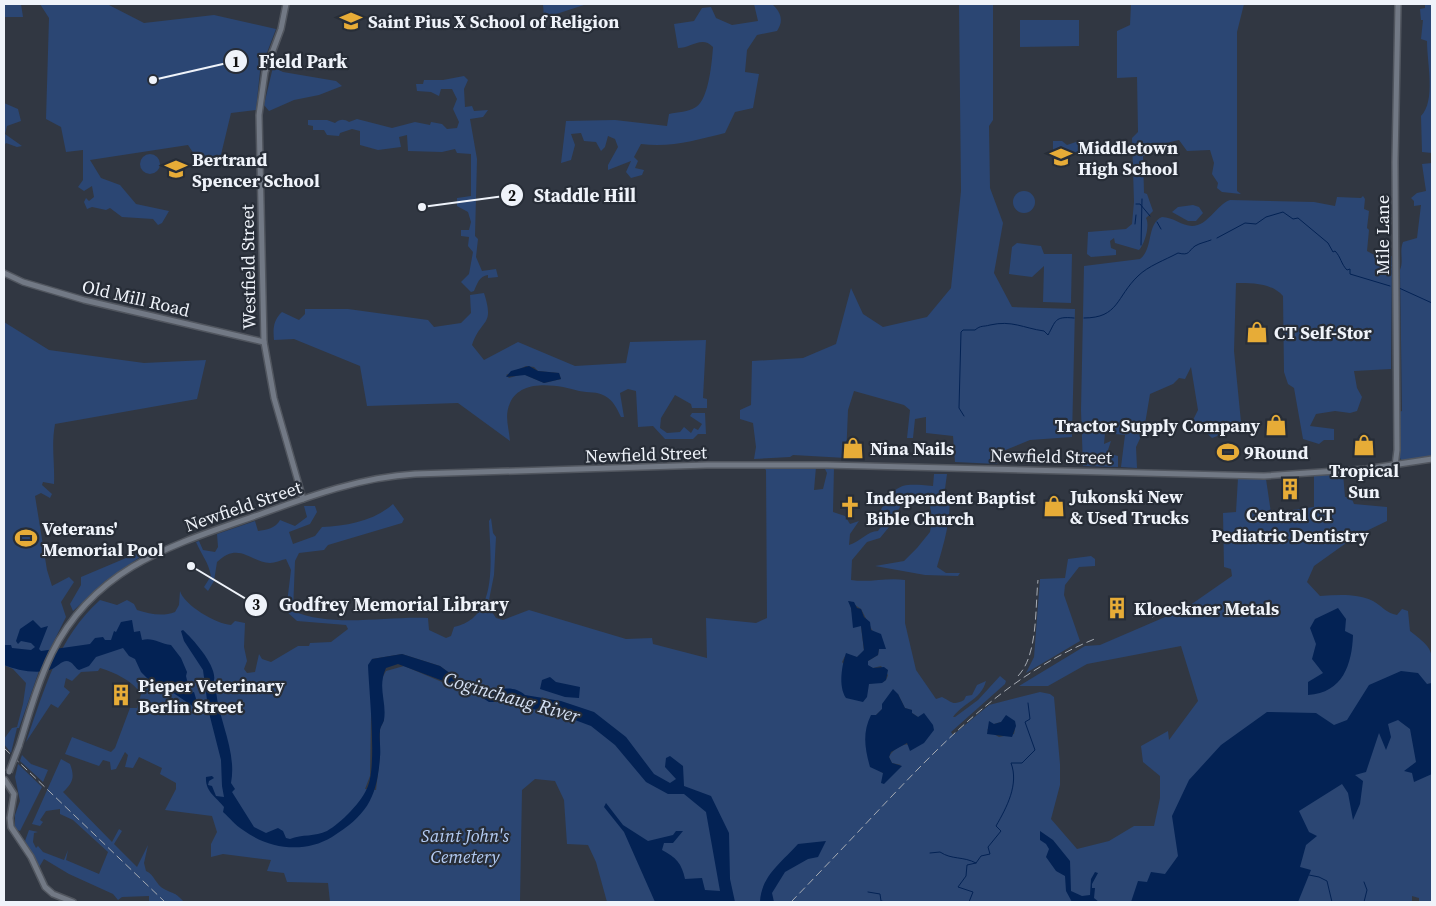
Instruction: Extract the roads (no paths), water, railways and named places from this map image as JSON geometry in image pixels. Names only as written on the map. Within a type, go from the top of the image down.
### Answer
[{"type":"main road","name":"Westfield Street","points":[[286,4],[282,28],[265,72],[259,115],[264,342],[274,398],[303,499]]},
{"type":"main road","name":"Mile Lane","points":[[1395,466],[1397,450],[1395,158],[1398,4]]},
{"type":"main road","name":"Old Mill Road","points":[[4,273],[30,284],[84,300],[264,342]]},
{"type":"main road","name":"Newfield Street","points":[[4,781],[19,746],[42,676],[61,638],[84,607],[102,589],[148,557],[174,545],[303,499],[372,480],[415,474],[828,465],[1252,476],[1395,466],[1432,459]]},
{"type":"main road","points":[[4,781],[14,794],[10,818],[11,826],[31,857],[42,883],[49,891],[73,902]]},
{"type":"water","points":[[529,366],[538,371],[559,373],[561,379],[544,383],[525,375],[506,377],[511,371]]},
{"type":"water","points":[[848,601],[854,602],[857,608],[861,609],[864,617],[870,622],[871,630],[881,634],[886,649],[879,649],[878,655],[868,661],[868,665],[873,668],[884,667],[888,670],[886,680],[882,683],[869,684],[867,697],[863,702],[846,698],[841,682],[846,653],[857,657],[864,650],[861,626],[853,628],[851,608]]},
{"type":"water","points":[[1338,608],[1346,619],[1345,631],[1353,635],[1348,666],[1337,683],[1330,689],[1308,695],[1308,682],[1323,673],[1312,659],[1316,644],[1310,628],[1315,619]]},
{"type":"water","name":"Coginchaug River","points":[[33,620],[41,628],[48,626],[39,649],[41,651],[90,644],[95,638],[103,637],[105,640],[111,640],[114,631],[116,632],[121,622],[132,620],[134,632],[140,631],[142,640],[150,639],[171,645],[181,658],[187,672],[186,676],[190,693],[194,692],[197,702],[207,700],[203,670],[184,641],[181,631],[183,630],[208,660],[214,674],[212,688],[216,691],[232,760],[231,783],[235,789],[232,792],[254,827],[266,833],[278,828],[283,831],[286,838],[290,839],[322,833],[333,827],[356,805],[368,786],[371,776],[372,745],[368,665],[372,659],[402,654],[440,666],[459,680],[468,680],[487,687],[487,691],[512,689],[525,695],[561,701],[594,712],[626,737],[654,774],[670,783],[676,779],[665,767],[666,758],[670,756],[683,766],[684,786],[711,796],[729,833],[730,879],[735,902],[655,902],[624,832],[604,807],[606,803],[623,825],[648,841],[673,835],[676,831],[683,831],[673,843],[664,843],[662,850],[678,862],[685,879],[702,878],[705,890],[720,891],[706,812],[684,794],[668,794],[646,782],[615,745],[591,726],[567,717],[503,702],[489,702],[475,693],[398,664],[386,668],[383,675],[382,688],[385,713],[380,730],[379,771],[373,795],[362,813],[332,837],[310,846],[287,847],[264,842],[235,824],[223,812],[224,807],[207,787],[206,777],[212,776],[214,778],[209,781],[208,785],[212,786],[216,796],[224,797],[221,760],[207,705],[194,707],[169,690],[162,690],[159,682],[153,684],[141,672],[135,659],[129,656],[123,648],[96,657],[89,666],[79,670],[68,661],[41,672],[15,669],[4,665],[4,645],[31,650],[35,647],[31,643],[21,641],[18,644],[16,641],[20,629]]},
{"type":"water","points":[[1401,671],[1418,673],[1427,684],[1432,683],[1432,774],[1414,782],[1412,773],[1404,771],[1416,762],[1410,729],[1398,720],[1388,724],[1391,737],[1386,750],[1379,733],[1366,772],[1355,775],[1363,781],[1360,804],[1353,820],[1348,793],[1342,784],[1299,811],[1309,832],[1317,836],[1306,845],[1300,867],[1311,870],[1298,902],[1131,902],[1138,881],[1147,882],[1151,872],[1165,874],[1178,856],[1172,816],[1189,780],[1221,745],[1267,712],[1316,713],[1334,725],[1347,720],[1369,685]]},
{"type":"water","points":[[550,677],[556,682],[580,687],[579,698],[565,697],[540,689],[542,680]]},
{"type":"water","points":[[893,689],[898,694],[905,708],[912,710],[912,713],[918,717],[924,713],[933,725],[934,730],[924,743],[910,751],[907,743],[891,752],[889,757],[892,763],[902,766],[884,784],[881,783],[883,773],[870,767],[865,735],[871,715],[876,715],[882,709],[882,704]]},
{"type":"water","points":[[1006,715],[1015,721],[1016,726],[1012,737],[987,734],[989,721],[994,724],[1001,722]]},
{"type":"water","points":[[1040,831],[1053,840],[1070,861],[1071,891],[1082,896],[1090,895],[1091,879],[1095,872],[1098,873],[1092,888],[1095,888],[1094,898],[1099,902],[1072,902],[1066,891],[1065,876],[1056,871],[1046,857],[1049,849],[1040,840]]},
{"type":"water","points":[[826,841],[818,857],[808,859],[785,872],[772,893],[774,902],[760,902],[761,893],[768,877],[798,844]]},
{"type":"waterway","points":[[1141,245],[1142,199]]},
{"type":"waterway","points":[[1136,204],[1140,204],[1150,216]]},
{"type":"waterway","points":[[1217,238],[1245,223],[1256,224],[1266,217],[1283,212],[1293,219],[1298,218],[1328,243],[1333,252],[1337,253],[1345,268],[1347,270],[1350,269],[1350,274],[1390,286]]},
{"type":"waterway","points":[[1135,224],[1136,215]]},
{"type":"waterway","points":[[1157,222],[1161,229]]},
{"type":"waterway","points":[[1084,318],[1095,317],[1111,310],[1138,276],[1147,269],[1178,253],[1187,253],[1195,246],[1211,240]]},
{"type":"waterway","points":[[1399,288],[1432,303]]},
{"type":"waterway","points":[[964,416],[959,408],[961,332],[963,330],[975,330],[982,326],[1005,323],[1044,331],[1048,335],[1054,323],[1059,319],[1074,318]]},
{"type":"waterway","points":[[969,902],[973,892],[958,887],[966,876],[967,865],[976,863],[981,856],[990,854],[988,847],[1001,831],[996,826],[1008,803],[1013,787],[1014,779],[1011,763],[1022,763],[1035,750],[1025,722],[1030,719],[1028,703]]},
{"type":"waterway","points":[[930,853],[940,852],[976,863]]},
{"type":"waterway","points":[[1309,875],[1327,881],[1332,902]]},
{"type":"waterway","points":[[1364,882],[1367,890],[1364,902]]},
{"type":"waterway","points":[[868,892],[880,894],[881,901],[886,902]]},
{"type":"railway","points":[[1018,676],[1029,656],[1032,644],[1036,618],[1038,580]]},
{"type":"railway","points":[[1152,617],[1176,608]]},
{"type":"railway","points":[[791,902],[914,773],[985,706],[1038,668],[1097,638]]},
{"type":"railway","points":[[4,748],[165,902]]},
{"type":"place","name":"Saint Pius X School of Religion","points":[[351,21]]},
{"type":"place","name":"Field Park","points":[[153,80]]},
{"type":"place","name":"Middletown High School","points":[[1061,157]]},
{"type":"place","name":"Bertrand Spencer School","points":[[176,169]]},
{"type":"place","name":"Staddle Hill","points":[[422,207]]},
{"type":"place","name":"CT Self-Stor","points":[[1257,332]]},
{"type":"place","name":"Tractor Supply Company","points":[[1276,425]]},
{"type":"place","name":"Tropical Sun","points":[[1364,445]]},
{"type":"place","name":"Nina Nails","points":[[853,448]]},
{"type":"place","name":"9Round","points":[[1228,452]]},
{"type":"place","name":"Central CT Pediatric Dentistry","points":[[1290,489]]},
{"type":"place","name":"Jukonski New & Used Trucks","points":[[1054,506]]},
{"type":"place","name":"Independent Baptist Bible Church","points":[[850,507]]},
{"type":"place","name":"Veterans' Memorial Pool","points":[[26,538]]},
{"type":"place","name":"Godfrey Memorial Library","points":[[191,566]]},
{"type":"place","name":"Kloeckner Metals","points":[[1117,608]]},
{"type":"place","name":"Pieper Veterinary Berlin Street","points":[[121,695]]},
{"type":"park label","name":"Saint John's Cemetery","points":[[465,845]]}]
